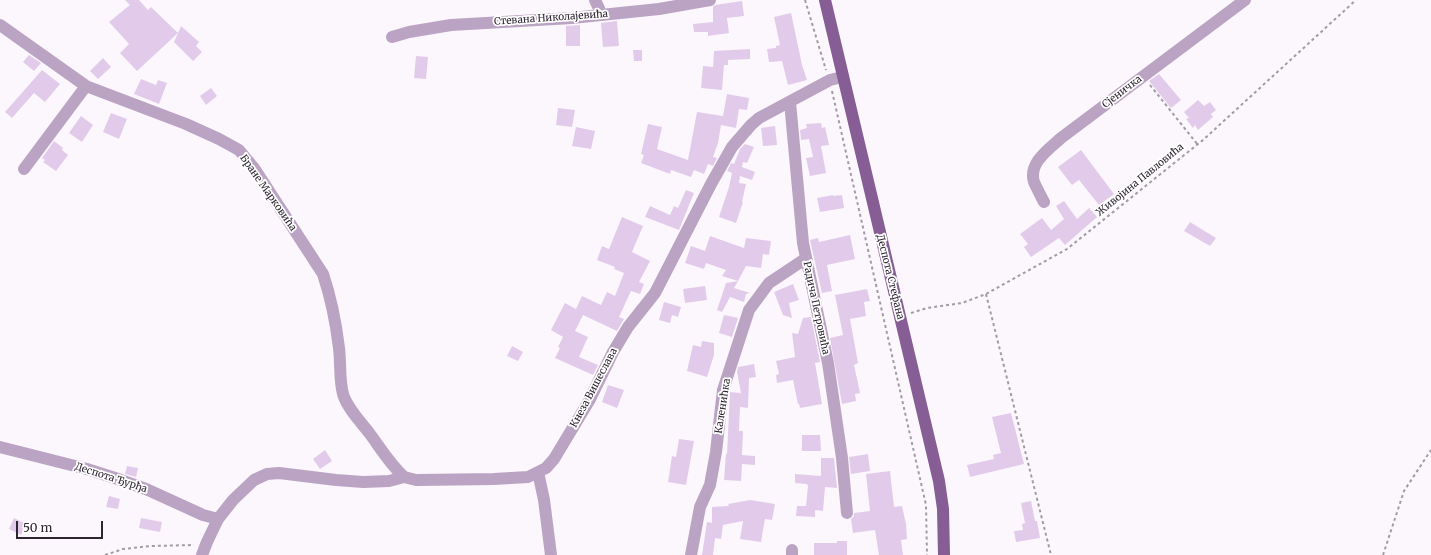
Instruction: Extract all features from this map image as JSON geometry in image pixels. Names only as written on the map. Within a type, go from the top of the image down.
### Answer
[{"type":"main road","name":"Деспота Стефана","points":[[825,0],[940,489],[944,555]]},
{"type":"street","points":[[595,0],[602,15]]},
{"type":"street","name":"Стевана Николајевића","points":[[392,37],[409,32],[474,23],[527,22],[602,15],[659,9],[710,0]]},
{"type":"street","name":"Сјеничка","points":[[1044,202],[1034,181],[1033,173],[1034,166],[1042,156],[1061,138],[1142,76],[1246,0]]},
{"type":"street","name":"Бране Марковића","points":[[0,25],[86,86],[186,124],[219,139],[238,150],[254,168],[323,274],[337,329],[340,358],[340,379],[344,395],[353,412],[394,468],[404,477]]},
{"type":"street","name":"Кнеза Вишеслава","points":[[202,555],[218,519],[233,500],[254,480],[266,474],[279,473],[363,482],[388,481],[404,477],[416,480],[528,477],[546,468],[554,459],[589,401],[613,352],[628,327],[655,293],[710,184],[732,147],[759,118],[830,80],[842,77]]},
{"type":"street","points":[[24,168],[86,86]]},
{"type":"street","name":"Радича Петровића","points":[[790,102],[805,259],[828,364],[842,458],[847,513]]},
{"type":"street","name":"Каленићка","points":[[691,555],[700,507],[710,484],[716,452],[723,390],[749,310],[769,283],[805,259]]},
{"type":"street","name":"Деспота Ђурђа","points":[[0,447],[87,469],[116,478],[146,489],[203,515],[218,519]]},
{"type":"street","points":[[538,472],[544,500],[551,555]]},
{"type":"path","points":[[805,0],[830,80],[926,505],[927,555]]},
{"type":"path","name":"Живојина Павловића","points":[[900,316],[927,308],[962,303],[986,294],[1067,249],[1198,145],[1356,0]]},
{"type":"path","points":[[1142,76],[1198,145]]},
{"type":"path","points":[[986,294],[1051,555]]},
{"type":"path","points":[[1383,555],[1404,491],[1431,450]]},
{"type":"path","points":[[105,555],[123,549],[151,546],[192,545],[207,542]]},
{"type":"building","points":[[125,0],[139,0],[148,10],[151,7],[178,33],[137,71],[120,53],[129,44],[109,22],[130,5]]},
{"type":"building","points":[[742,1],[744,16],[727,18],[729,33],[708,36],[708,32],[694,32],[693,24],[713,22],[713,7],[715,5]]},
{"type":"building","points":[[791,13],[802,65],[807,80],[788,85],[782,61],[769,62],[767,49],[776,48],[776,46],[780,45],[774,17]]},
{"type":"building","points":[[617,21],[619,46],[603,47],[601,23]]},
{"type":"building","points":[[580,25],[580,46],[566,46],[566,26]]},
{"type":"building","points":[[181,26],[199,42],[196,46],[202,52],[193,61],[174,42]]},
{"type":"building","points":[[750,49],[750,59],[728,60],[728,65],[724,65],[722,90],[701,88],[703,66],[713,67],[714,51]]},
{"type":"building","points":[[633,50],[642,50],[642,61],[634,61]]},
{"type":"building","points":[[29,55],[41,63],[34,71],[23,62]]},
{"type":"building","points":[[416,56],[428,57],[426,79],[414,78]]},
{"type":"building","points":[[103,58],[111,67],[98,79],[90,71]]},
{"type":"building","points":[[42,70],[60,84],[45,102],[34,93],[12,118],[5,112]]},
{"type":"building","points":[[1159,74],[1181,100],[1171,108],[1149,81]]},
{"type":"building","points":[[141,79],[156,85],[158,80],[167,83],[159,104],[134,94]]},
{"type":"building","points":[[211,88],[217,96],[206,105],[200,96]]},
{"type":"building","points":[[727,94],[749,98],[747,110],[739,109],[736,128],[721,125],[718,143],[713,157],[717,158],[713,166],[708,164],[704,174],[694,170],[691,177],[671,170],[670,174],[641,163],[644,155],[641,154],[648,124],[662,127],[657,149],[688,160],[697,112],[723,116]]},
{"type":"building","points":[[1198,100],[1204,106],[1210,102],[1216,110],[1211,114],[1213,117],[1198,130],[1195,125],[1193,128],[1186,119],[1189,118],[1184,112]]},
{"type":"building","points":[[558,108],[575,110],[572,127],[556,125]]},
{"type":"building","points":[[111,113],[127,119],[119,139],[103,132]]},
{"type":"building","points":[[81,116],[93,125],[82,142],[69,133]]},
{"type":"building","points":[[821,123],[822,128],[825,127],[829,145],[821,146],[826,173],[810,176],[806,158],[813,157],[809,139],[801,140],[800,130],[807,128],[806,124]]},
{"type":"building","points":[[775,126],[777,145],[763,146],[761,128]]},
{"type":"building","points":[[576,127],[595,131],[591,149],[572,146]]},
{"type":"building","points":[[54,141],[63,148],[62,150],[68,155],[56,171],[43,162],[45,160],[42,158]]},
{"type":"building","points":[[745,144],[754,147],[747,163],[743,162],[742,167],[755,172],[752,180],[740,176],[739,183],[746,184],[743,202],[736,223],[719,217],[732,173],[727,171],[731,163],[734,164],[740,149]]},
{"type":"building","points":[[1081,150],[1114,194],[1099,205],[1079,180],[1072,185],[1058,167]]},
{"type":"building","points":[[686,190],[694,193],[679,230],[645,217],[650,206],[670,215],[674,206],[678,208]]},
{"type":"building","points":[[842,195],[844,208],[820,212],[817,198]]},
{"type":"building","points":[[1064,201],[1077,219],[1089,208],[1097,217],[1065,245],[1059,238],[1031,257],[1024,247],[1028,244],[1020,234],[1042,218],[1051,230],[1064,219],[1056,206]]},
{"type":"building","points":[[622,217],[643,226],[632,252],[650,261],[639,282],[644,284],[640,294],[631,291],[619,317],[624,319],[617,331],[583,315],[575,331],[588,337],[579,357],[598,365],[593,375],[555,358],[563,337],[551,330],[565,303],[576,309],[582,296],[601,305],[607,292],[615,296],[624,273],[614,269],[615,267],[597,260],[602,246],[609,249]]},
{"type":"building","points":[[1190,222],[1216,238],[1210,246],[1184,231]]},
{"type":"building","points":[[850,235],[855,259],[827,265],[832,291],[822,293],[810,240],[818,238],[819,242]]},
{"type":"building","points":[[710,236],[744,248],[746,238],[771,241],[769,255],[763,254],[761,268],[746,266],[738,281],[722,276],[726,270],[706,263],[704,269],[685,263],[691,246],[705,251]]},
{"type":"building","points":[[738,281],[734,288],[750,293],[746,294],[744,302],[730,297],[722,312],[717,310],[726,283]]},
{"type":"building","points":[[793,284],[799,300],[789,303],[792,318],[783,315],[774,292]]},
{"type":"building","points":[[705,286],[707,300],[685,303],[683,289]]},
{"type":"building","points":[[867,289],[870,301],[864,302],[866,316],[850,319],[858,363],[854,365],[860,393],[855,394],[856,401],[842,404],[830,338],[843,335],[835,295]]},
{"type":"building","points":[[664,302],[681,307],[678,317],[672,315],[670,323],[659,320]]},
{"type":"building","points":[[724,315],[738,318],[732,337],[719,333]]},
{"type":"building","points":[[811,317],[820,362],[815,363],[822,404],[800,408],[793,380],[777,383],[776,375],[779,374],[776,361],[795,357],[792,333],[798,334],[803,318]]},
{"type":"building","points":[[702,341],[714,343],[714,355],[707,377],[687,371],[693,345],[701,347]]},
{"type":"building","points":[[512,346],[523,352],[518,361],[507,356]]},
{"type":"building","points":[[754,364],[756,377],[749,378],[748,408],[740,407],[739,431],[743,431],[742,455],[755,456],[755,465],[742,464],[741,481],[724,480],[727,454],[730,392],[741,393],[737,372],[738,367]]},
{"type":"building","points":[[608,385],[624,390],[617,408],[602,402]]},
{"type":"building","points":[[1011,413],[1024,464],[970,477],[967,465],[994,459],[993,455],[1001,453],[992,417]]},
{"type":"building","points":[[802,435],[820,435],[821,451],[802,451]]},
{"type":"building","points":[[679,439],[694,441],[686,485],[668,482],[672,456],[676,457]]},
{"type":"building","points":[[325,450],[332,461],[320,469],[313,459]]},
{"type":"building","points":[[868,454],[870,471],[851,474],[849,457]]},
{"type":"building","points":[[821,458],[834,458],[837,488],[825,487],[823,511],[815,510],[815,517],[796,516],[797,506],[806,506],[808,486],[807,484],[795,483],[795,474],[821,476]]},
{"type":"building","points":[[127,466],[138,468],[136,477],[125,474]]},
{"type":"building","points":[[890,471],[894,507],[902,506],[906,524],[907,539],[901,540],[903,555],[879,555],[875,530],[853,533],[851,519],[854,516],[854,513],[870,511],[866,474]]},
{"type":"building","points":[[109,496],[120,499],[118,509],[106,507]]},
{"type":"building","points":[[750,500],[775,504],[772,520],[765,519],[761,542],[740,539],[743,521],[723,525],[721,539],[715,538],[713,555],[702,555],[707,522],[712,523],[712,507],[729,506],[728,504]]},
{"type":"building","points":[[1031,501],[1040,538],[1016,542],[1014,531],[1023,530],[1022,524],[1025,523],[1021,503]]},
{"type":"building","points":[[14,518],[26,524],[21,535],[9,529]]},
{"type":"building","points":[[141,518],[162,522],[160,532],[139,528]]},
{"type":"building","points":[[837,541],[847,541],[847,555],[814,555],[814,543],[837,543]]}]
